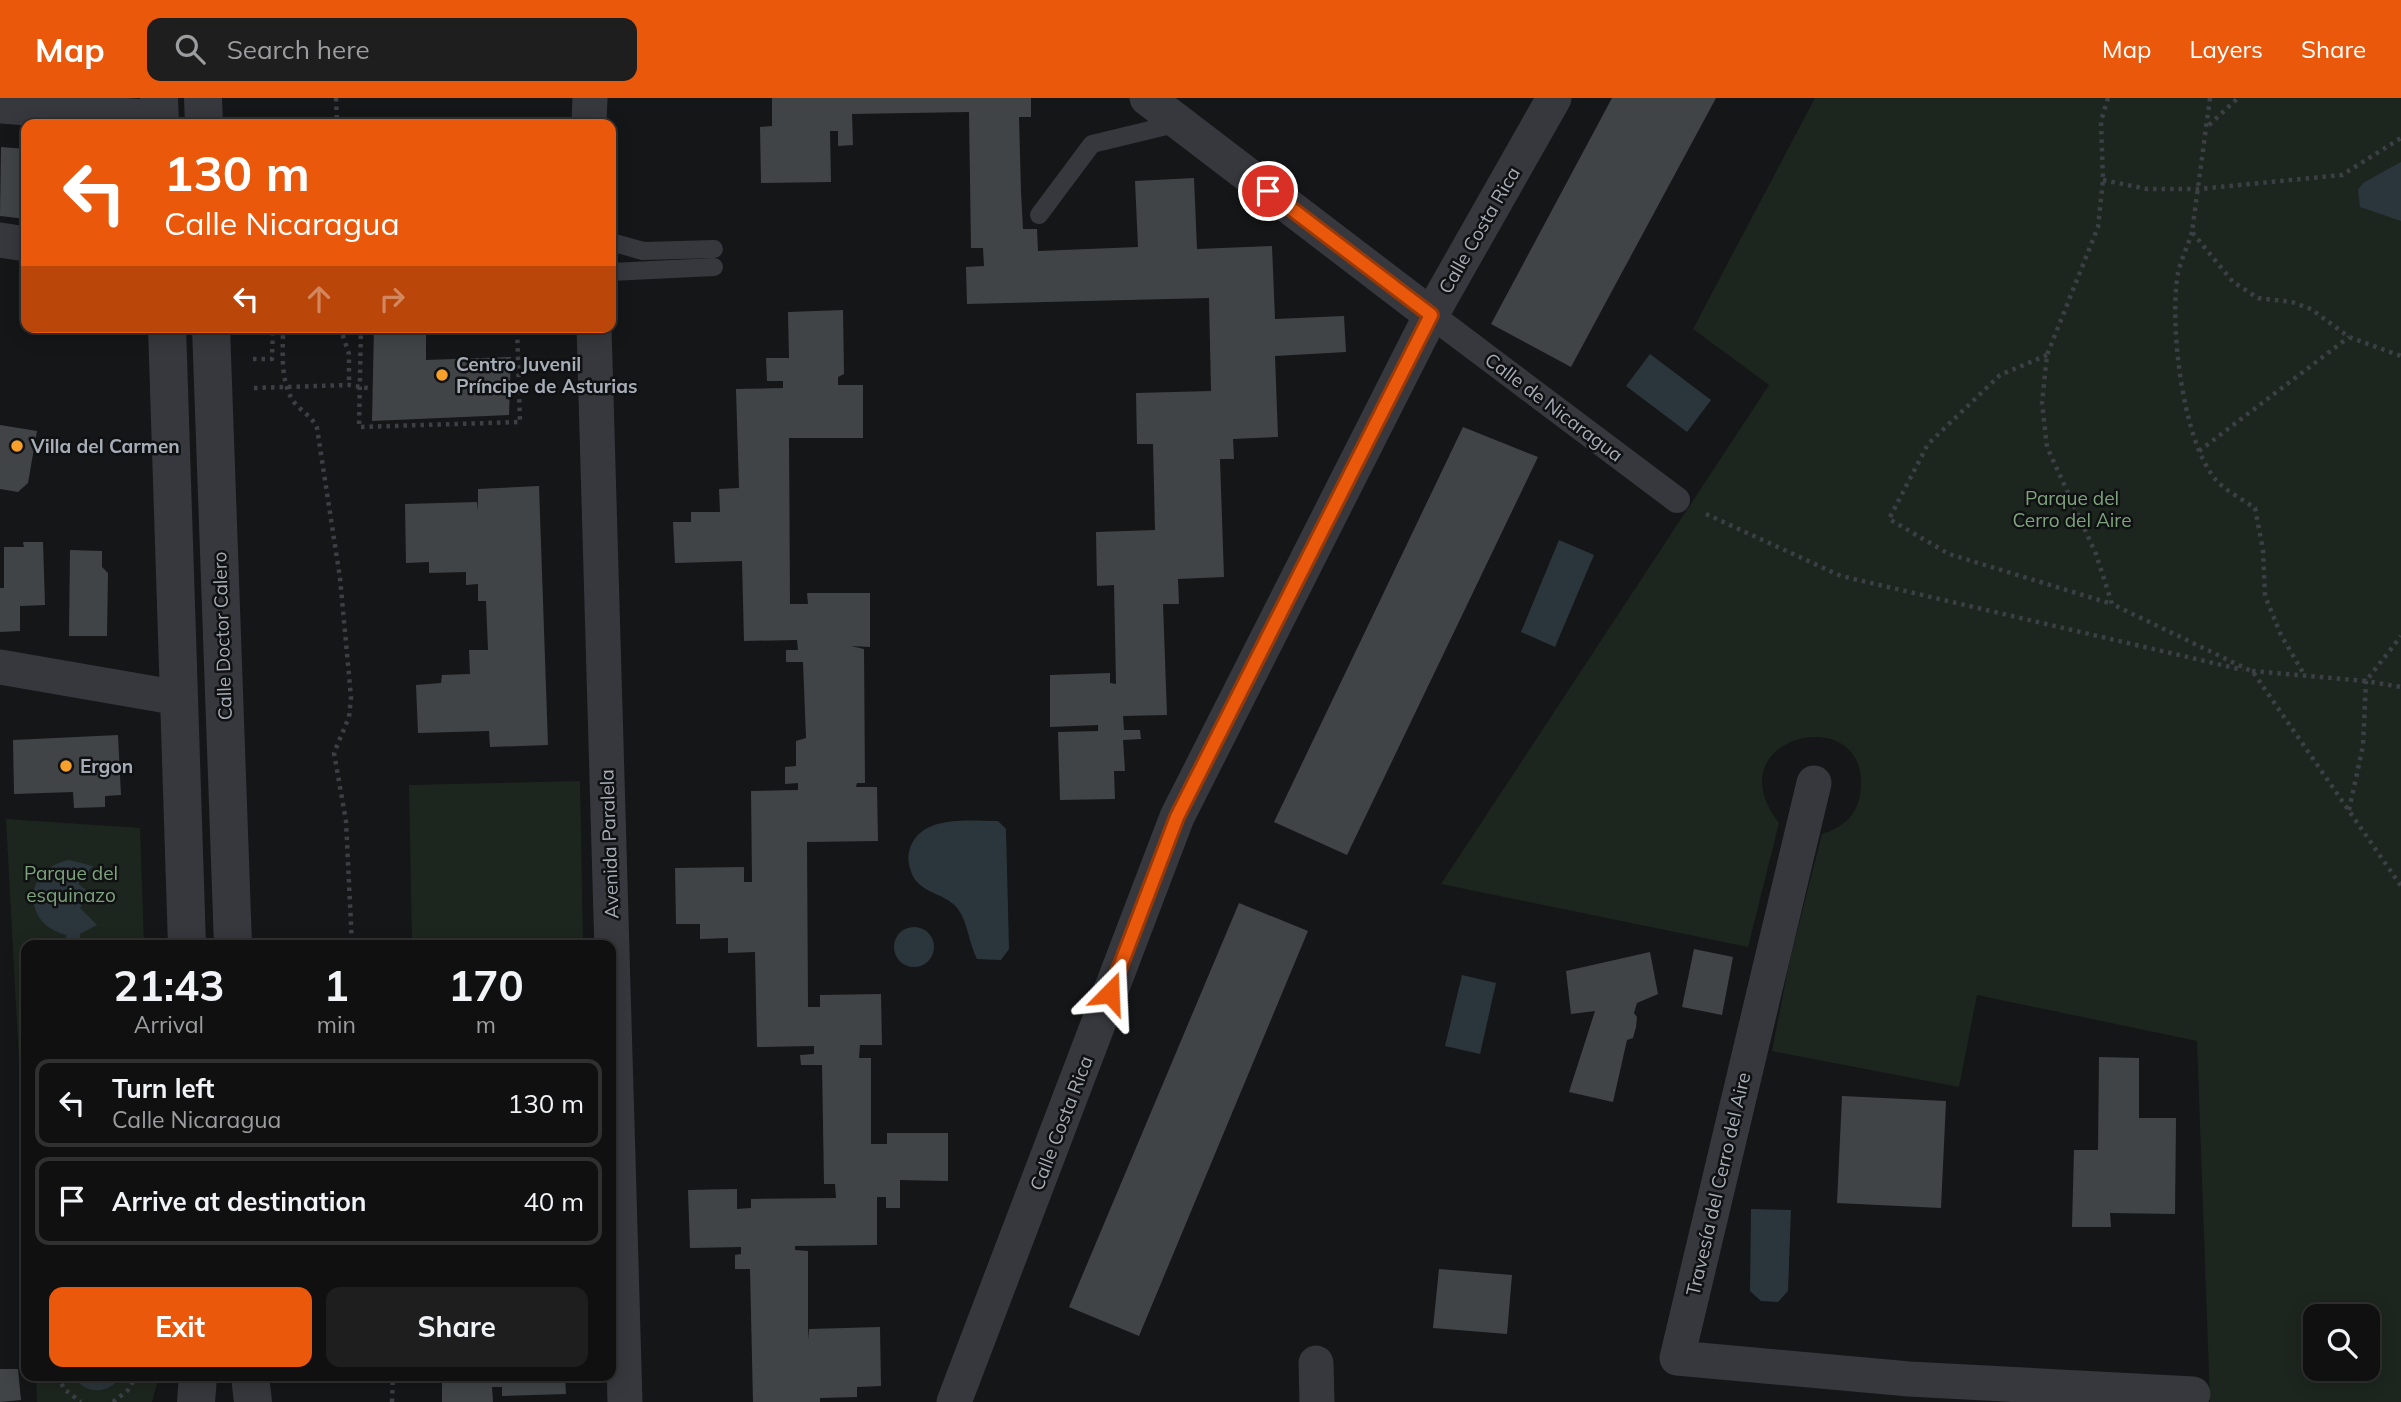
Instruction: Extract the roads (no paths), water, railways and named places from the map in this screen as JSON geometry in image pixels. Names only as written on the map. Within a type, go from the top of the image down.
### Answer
[{"type":"street","points":[[204,98],[204,119]]},
{"type":"street","points":[[589,119],[590,98]]},
{"type":"street","points":[[1147,98],[1431,315]]},
{"type":"street","name":"Calle Costa Rica","points":[[954,1402],[1177,817],[1431,315],[1554,98]]},
{"type":"street","points":[[0,106],[160,114]]},
{"type":"street","points":[[0,240],[21,243]]},
{"type":"street","name":"Calle de Nicaragua","points":[[1431,315],[1677,500]]},
{"type":"street","points":[[167,333],[187,940]]},
{"type":"street","name":"Calle Doctor Calero","points":[[211,333],[233,940]]},
{"type":"street","name":"Avenida Paralela","points":[[594,333],[612,940]]},
{"type":"street","points":[[0,667],[179,698]]},
{"type":"street","name":"Travesía del Cerro del Aire","points":[[1814,783],[1677,1358],[1911,1390],[2193,1394]]},
{"type":"street","name":"Avenida Paralela","points":[[616,1090],[625,1402]]},
{"type":"street","points":[[1315,1363],[1317,1402]]},
{"type":"street","points":[[196,1402],[198,1381]]},
{"type":"street","points":[[251,1381],[253,1402]]},
{"type":"lane","points":[[1039,215],[1092,145],[1179,122]]},
{"type":"lane","points":[[616,243],[643,251],[713,249]]},
{"type":"lane","points":[[616,272],[714,267]]},
{"type":"place","name":"Centro Juvenil Príncipe de Asturias","points":[[442,375]]},
{"type":"place","name":"Villa del Carmen","points":[[17,446]]},
{"type":"place","name":"Ergon","points":[[66,766]]},
{"type":"park label","name":"Parque del Cerro del Aire","points":[[2072,509]]},
{"type":"park label","name":"Parque del esquinazo","points":[[71,884]]}]
